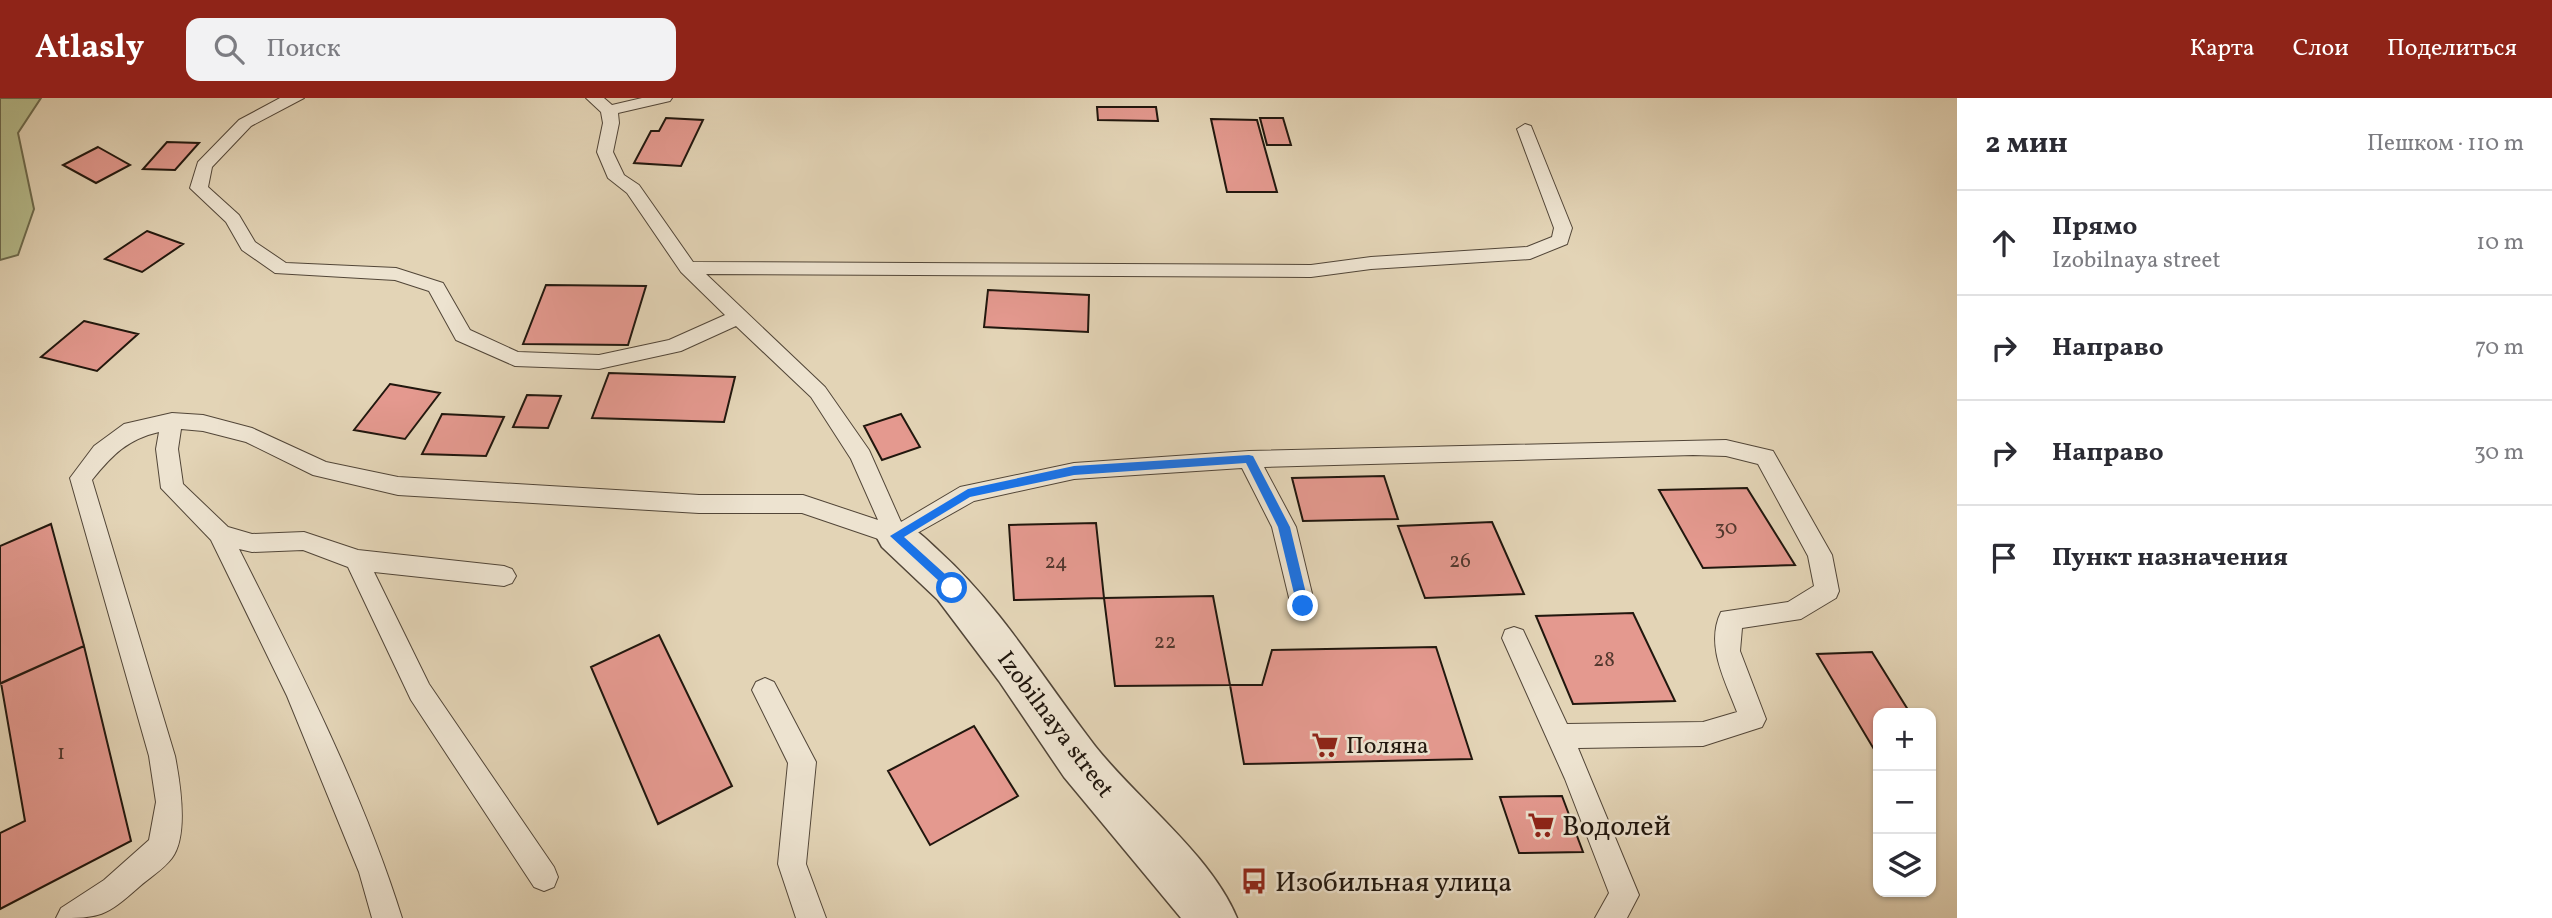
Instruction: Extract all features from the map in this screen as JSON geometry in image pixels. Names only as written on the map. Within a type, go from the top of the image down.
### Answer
[{"type":"street","name":"Izobilnaya street","points":[[896,536],[952,588],[1014,668],[1080,762],[1176,871],[1212,918]]},
{"type":"lane","points":[[296,98],[278,104],[245,123],[204,166],[199,188],[233,219],[248,246],[282,269],[396,274],[436,287],[463,335],[514,359],[599,362],[674,346],[738,317]]},
{"type":"lane","points":[[594,98],[609,110],[611,123],[605,152],[617,178],[634,189],[688,268],[818,392],[861,456],[896,536]]},
{"type":"lane","points":[[609,110],[664,98]]},
{"type":"lane","points":[[688,268],[1311,271],[1371,262],[1530,253],[1560,240],[1563,228],[1525,129]]},
{"type":"lane","points":[[172,421],[167,449],[172,488],[220,534],[299,694],[373,872],[387,918]]},
{"type":"lane","points":[[71,918],[114,890],[162,848],[170,802],[162,756],[81,478],[102,452],[132,430],[172,421],[203,423],[252,436],[321,469],[398,486],[699,504],[803,504],[896,536],[968,493],[1074,471],[1249,459],[1693,447],[1726,448],[1765,457],[1819,555],[1827,591],[1792,612],[1730,619],[1727,650],[1753,719],[1703,734],[1559,736]]},
{"type":"lane","points":[[1249,459],[1284,527],[1303,606]]},
{"type":"lane","points":[[220,534],[252,542],[304,541],[357,560],[504,576]]},
{"type":"lane","points":[[357,560],[420,692],[544,877]]},
{"type":"lane","points":[[1514,638],[1559,736],[1624,895],[1611,918]]},
{"type":"lane","points":[[765,690],[802,762],[792,864],[811,918]]},
{"type":"green space","points":[[0,98],[41,98],[18,133],[34,209],[18,255],[0,260]]},
{"type":"building","points":[[1097,107],[1156,107],[1158,121],[1098,120]]},
{"type":"building","points":[[666,118],[703,120],[681,166],[634,163],[651,131],[659,131]]},
{"type":"building","points":[[1260,118],[1283,118],[1291,145],[1267,145]]},
{"type":"building","points":[[1211,119],[1257,120],[1277,192],[1227,192]]},
{"type":"building","points":[[167,142],[199,143],[175,170],[143,169]]},
{"type":"building","points":[[98,147],[130,165],[96,183],[63,165]]},
{"type":"building","points":[[147,231],[183,244],[142,272],[105,259]]},
{"type":"building","points":[[546,285],[646,286],[628,345],[523,344]]},
{"type":"building","points":[[988,290],[1089,295],[1088,332],[984,327]]},
{"type":"building","points":[[84,321],[138,334],[97,371],[41,357]]},
{"type":"building","points":[[609,373],[735,377],[724,422],[592,418]]},
{"type":"building","points":[[390,384],[440,393],[405,439],[354,430]]},
{"type":"building","points":[[527,395],[561,396],[548,428],[513,427]]},
{"type":"building","points":[[442,414],[504,417],[486,456],[422,454]]},
{"type":"building","points":[[901,414],[920,447],[882,460],[864,426]]},
{"type":"building","points":[[1384,476],[1398,519],[1303,521],[1292,478]]},
{"type":"building","points":[[1747,488],[1795,565],[1703,568],[1659,490]]},
{"type":"building","points":[[1492,522],[1524,594],[1425,598],[1398,526]]},
{"type":"building","points":[[1096,523],[1104,598],[1014,600],[1009,525]]},
{"type":"building","points":[[51,524],[84,646],[0,684],[0,546]]},
{"type":"building","points":[[1213,596],[1230,685],[1115,686],[1104,598]]},
{"type":"building","points":[[1633,613],[1675,701],[1573,704],[1536,616]]},
{"type":"building","points":[[659,635],[732,786],[658,824],[591,667]]},
{"type":"building","points":[[84,646],[131,841],[0,909],[0,833],[25,821],[1,683]]},
{"type":"building","points":[[1436,647],[1472,759],[1244,764],[1230,685],[1262,685],[1272,650]]},
{"type":"building","points":[[1872,652],[1907,708],[1873,708],[1873,748],[1817,654]]},
{"type":"building","points":[[974,726],[1018,796],[930,845],[888,771]]},
{"type":"building","name":"Водолей","points":[[1562,796],[1583,852],[1519,853],[1500,797]]},
{"type":"place","name":"Поляна","points":[[1325,745]]},
{"type":"place","name":"Водолей","points":[[1541,825]]},
{"type":"place","name":"Изобильная улица","points":[[1254,881]]},
{"type":"route","points":[[952,588],[896,536],[968,493],[1074,471],[1249,459],[1284,527],[1303,606]]}]
